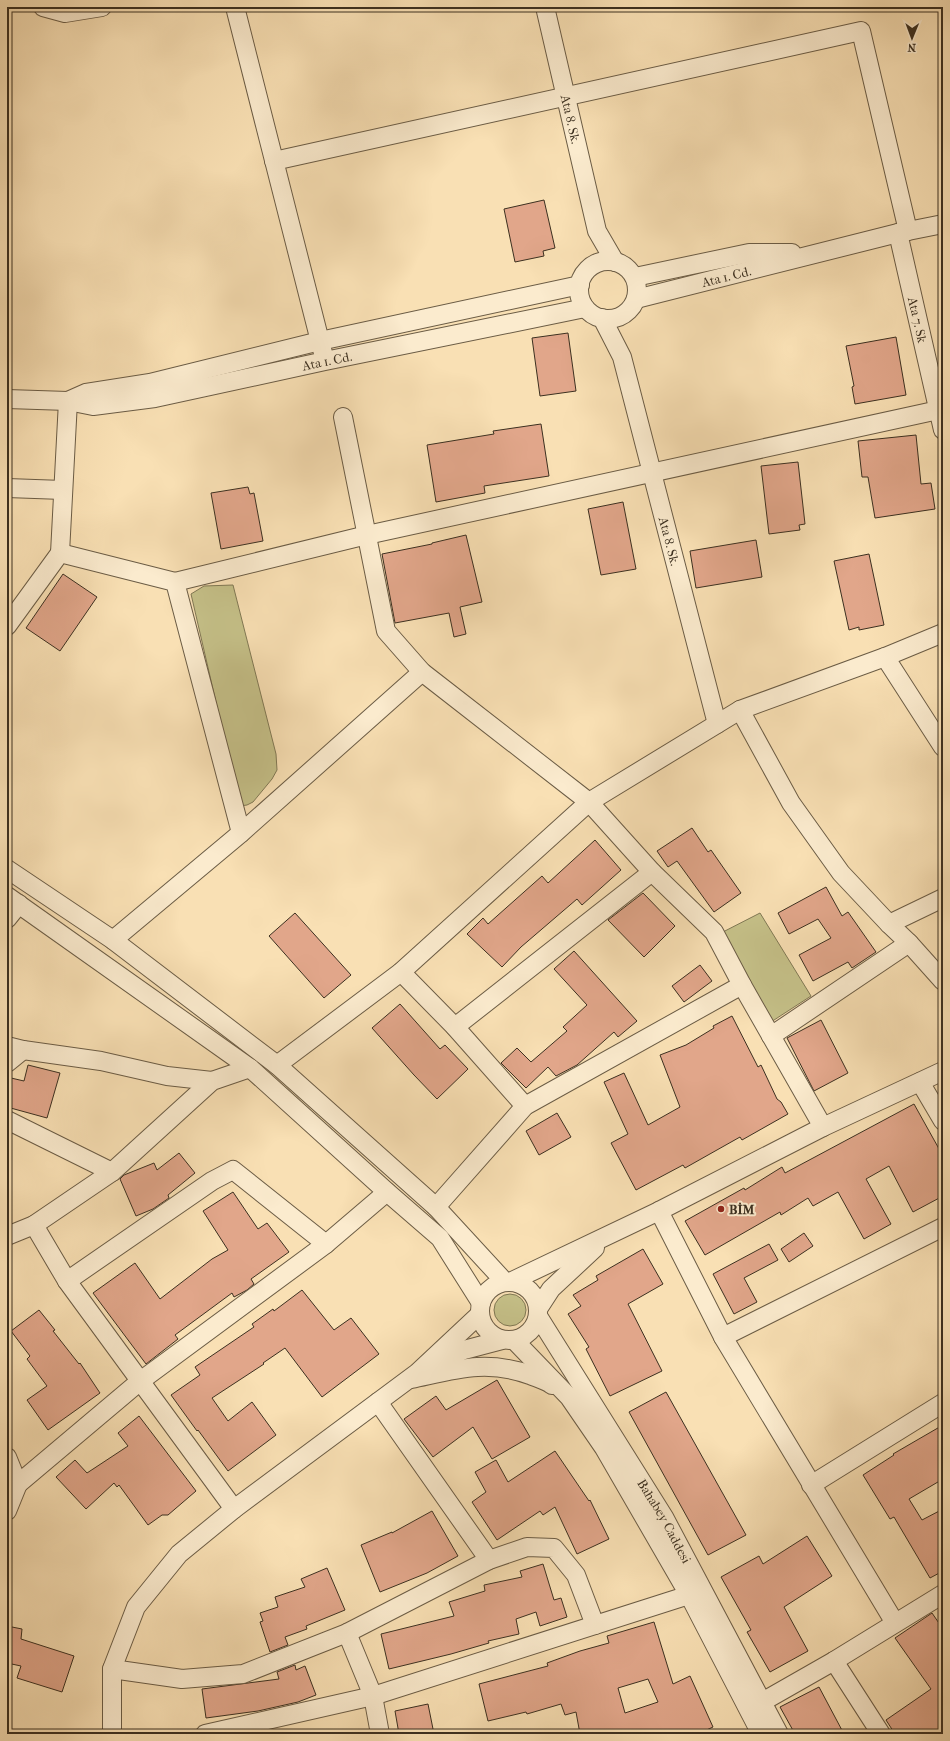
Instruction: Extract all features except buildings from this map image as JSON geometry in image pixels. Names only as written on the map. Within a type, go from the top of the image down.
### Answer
[{"type":"street","points":[[43,7],[65,13],[102,7]]},
{"type":"street","points":[[235,7],[325,361]]},
{"type":"street","name":"Ata 8. Sk.","points":[[545,7],[597,232]]},
{"type":"street","name":"Ata 7. Sk","points":[[566,96],[862,31],[941,409],[943,430]]},
{"type":"street","points":[[274,161],[566,96]]},
{"type":"street","name":"Ata 1. Cd.","points":[[636,299],[903,232],[943,224]]},
{"type":"street","points":[[597,232],[615,262]]},
{"type":"street","points":[[593,265],[597,232]]},
{"type":"street","name":"Ata 1. Cd.","points":[[635,278],[749,253],[817,254]]},
{"type":"street","points":[[602,261],[615,262],[622,263],[630,269],[638,286],[636,299],[634,304],[624,314],[612,319],[602,318],[585,308],[580,299],[581,280],[586,271],[593,265],[602,261]]},
{"type":"street","name":"Ata 1. Cd.","points":[[68,401],[86,393],[150,383],[320,341],[580,285]]},
{"type":"street","name":"Ata 1. Cd.","points":[[7,399],[68,401],[93,406],[155,398],[325,361],[585,308]]},
{"type":"street","points":[[622,357],[624,314]]},
{"type":"street","points":[[602,318],[622,357]]},
{"type":"street","name":"Ata 8. Sk.","points":[[622,357],[717,724]]},
{"type":"street","points":[[7,626],[60,553],[68,401]]},
{"type":"street","points":[[60,553],[175,582],[367,536],[941,409]]},
{"type":"street","points":[[343,417],[386,631],[422,672],[589,802],[652,872],[714,932],[742,985],[823,1127]]},
{"type":"street","points":[[7,488],[63,490]]},
{"type":"street","points":[[175,582],[241,833]]},
{"type":"street","points":[[277,1065],[402,972],[589,802],[740,710],[885,657],[943,633]]},
{"type":"street","points":[[885,657],[943,747]]},
{"type":"street","points":[[113,940],[241,833],[422,672]]},
{"type":"street","points":[[740,710],[791,803],[841,873],[909,943],[943,981]]},
{"type":"street","points":[[7,869],[113,940],[277,1065],[436,1207],[507,1282],[518,1284],[529,1291],[536,1301],[538,1313]]},
{"type":"street","points":[[455,1027],[652,872]]},
{"type":"street","points":[[889,924],[943,898]]},
{"type":"street","points":[[7,919],[13,900],[250,1068],[440,1238],[480,1308],[482,1323],[494,1336],[508,1340]]},
{"type":"street","points":[[771,1036],[909,943]]},
{"type":"street","points":[[402,972],[455,1027],[525,1106]]},
{"type":"street","points":[[436,1207],[525,1106],[742,985]]},
{"type":"street","points":[[7,1063],[15,1048],[101,1061],[167,1076],[212,1081]]},
{"type":"street","points":[[7,1236],[34,1225],[112,1172],[212,1081],[250,1068]]},
{"type":"street","points":[[412,1377],[480,1308],[490,1289],[606,1237],[823,1127],[943,1071]]},
{"type":"street","points":[[920,1082],[943,1121]]},
{"type":"street","points":[[11,1127],[112,1172]]},
{"type":"street","points":[[66,1281],[212,1181],[233,1170],[326,1244]]},
{"type":"street","points":[[12,1485],[139,1382],[326,1244],[387,1192]]},
{"type":"street","points":[[659,1211],[723,1337],[895,1624]]},
{"type":"street","points":[[34,1225],[66,1281],[234,1509]]},
{"type":"street","points":[[723,1337],[943,1227]]},
{"type":"street","points":[[112,1734],[112,1669],[136,1607],[178,1554],[234,1509],[412,1377],[464,1350],[522,1337],[530,1332],[535,1325],[538,1313],[551,1289],[606,1237]]},
{"type":"street","name":"Bahabey Caddesi","points":[[538,1313],[664,1517],[779,1734]]},
{"type":"street","name":"Bahabey Caddesi","points":[[508,1340],[569,1397],[604,1448],[688,1595],[761,1734]]},
{"type":"street","points":[[412,1377],[481,1366],[504,1368],[548,1382],[569,1397]]},
{"type":"street","points":[[378,1402],[489,1560]]},
{"type":"street","points":[[811,1486],[943,1403]]},
{"type":"street","points":[[7,1457],[12,1485],[7,1511]]},
{"type":"street","points":[[112,1669],[182,1679],[243,1674],[347,1633],[489,1560],[526,1547],[554,1548],[576,1575],[595,1625]]},
{"type":"street","points":[[762,1702],[834,1661],[943,1594]]},
{"type":"street","points":[[205,1734],[373,1696],[688,1595]]},
{"type":"street","points":[[347,1633],[373,1696],[380,1734]]},
{"type":"street","points":[[834,1661],[881,1734]]},
{"type":"shaded area","points":[[233,585],[276,754],[277,770],[272,779],[253,802],[240,806],[191,594],[204,586]]},
{"type":"shaded area","points":[[760,913],[811,996],[771,1022],[719,934]]},
{"type":"shaded area","points":[[507,1294],[513,1294],[523,1301],[526,1310],[525,1316],[519,1323],[513,1326],[507,1326],[497,1319],[494,1313],[494,1307],[501,1297]]},
{"type":"place","name":"BİM","points":[[721,1209]]}]
